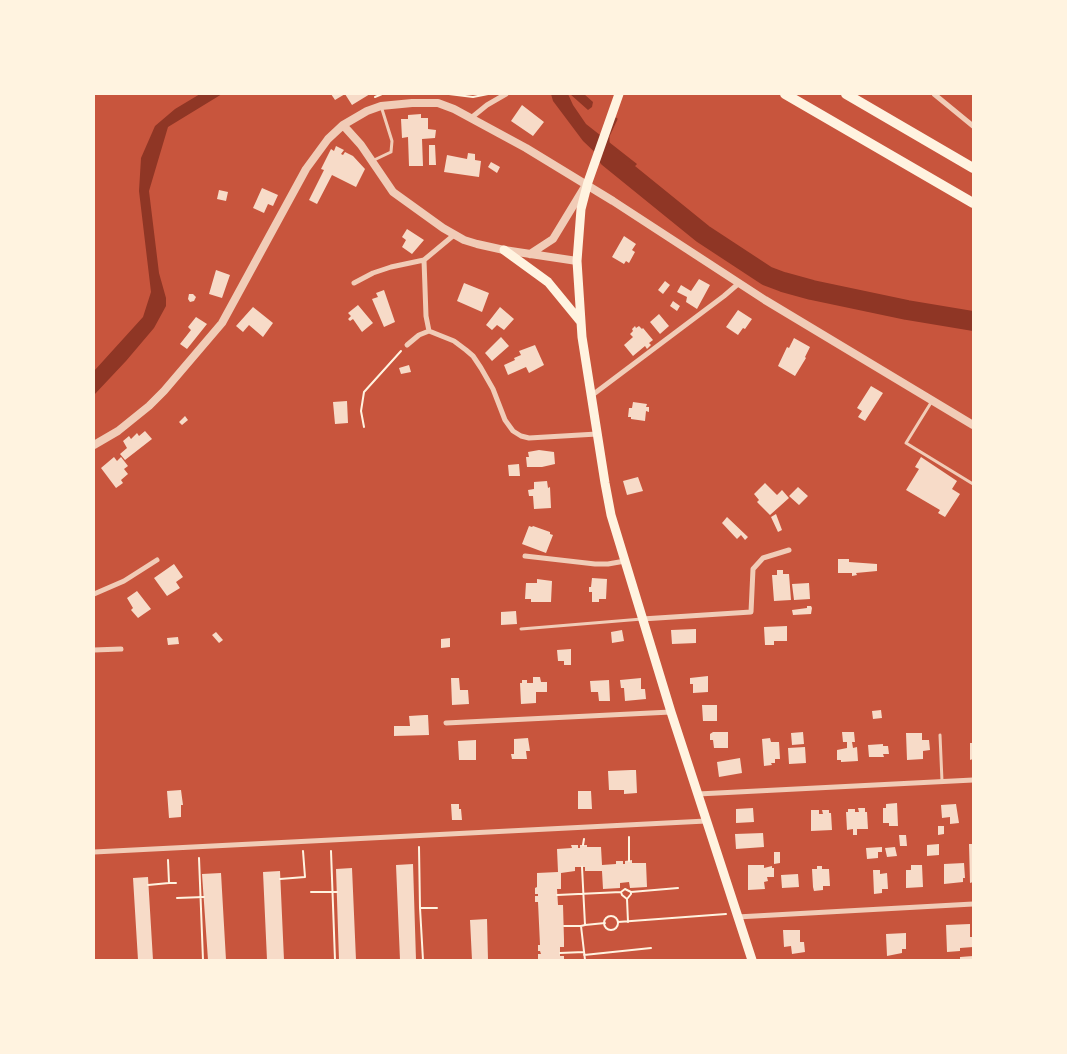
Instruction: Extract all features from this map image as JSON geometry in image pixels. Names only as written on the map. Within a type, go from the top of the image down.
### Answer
[{"type":"main road","points":[[785,94],[973,203]]},
{"type":"main road","points":[[846,94],[973,168]]},
{"type":"main road","points":[[618,96],[588,182],[580,209],[578,225],[577,261],[580,322],[591,396],[608,498],[625,561],[706,821],[732,915],[752,960]]},
{"type":"main road","points":[[504,250],[548,282],[580,322]]},
{"type":"street","points":[[471,118],[487,105],[506,94]]},
{"type":"street","points":[[936,94],[973,126]]},
{"type":"street","points":[[94,445],[118,431],[149,406],[176,378],[222,323],[306,169],[328,139],[355,117],[381,106],[412,103],[438,103],[454,108],[526,148],[596,190],[738,284],[973,425]]},
{"type":"street","points":[[344,125],[393,192],[414,209],[454,235],[464,240],[504,250],[577,261]]},
{"type":"street","points":[[530,254],[553,239],[588,182]]},
{"type":"street","points":[[354,283],[372,273],[391,266],[424,260],[454,235]]},
{"type":"street","points":[[424,260],[426,316],[429,331]]},
{"type":"street","points":[[591,396],[738,284]]},
{"type":"street","points":[[407,345],[419,335],[429,331],[454,341],[473,356],[493,389],[505,420],[521,436],[529,438],[597,434]]},
{"type":"street","points":[[642,619],[750,612],[753,569],[763,558],[789,550]]},
{"type":"street","points":[[525,556],[595,564],[625,561]]},
{"type":"street","points":[[94,594],[124,581],[157,560]]},
{"type":"street","points":[[94,650],[121,650]]},
{"type":"street","points":[[446,723],[671,712]]},
{"type":"street","points":[[697,794],[973,780]]},
{"type":"street","points":[[94,852],[706,821]]},
{"type":"street","points":[[732,915],[973,904]]},
{"type":"lane","points":[[372,161],[390,152],[392,141],[381,106]]},
{"type":"lane","points":[[932,401],[906,443],[973,484]]},
{"type":"lane","points":[[521,629],[642,619]]},
{"type":"lane","points":[[940,735],[942,782]]},
{"type":"path","points":[[449,94],[472,97],[488,94]]},
{"type":"path","points":[[364,427],[361,411],[364,392],[407,345]]},
{"type":"path","points":[[629,837],[629,860]]},
{"type":"path","points":[[583,845],[584,839]]},
{"type":"path","points":[[419,847],[423,960]]},
{"type":"path","points":[[303,851],[305,877]]},
{"type":"path","points":[[331,851],[335,960]]},
{"type":"path","points":[[199,858],[203,960]]},
{"type":"path","points":[[168,860],[168,883]]},
{"type":"path","points":[[582,867],[585,925]]},
{"type":"path","points":[[280,879],[310,877]]},
{"type":"path","points":[[148,885],[176,883]]},
{"type":"path","points":[[557,895],[622,892],[625,889],[631,892],[678,888]]},
{"type":"path","points":[[311,892],[337,892]]},
{"type":"path","points":[[622,892],[622,895],[627,899]]},
{"type":"path","points":[[628,922],[627,899],[630,897],[631,892]]},
{"type":"path","points":[[177,898],[204,897]]},
{"type":"path","points":[[420,908],[437,908]]},
{"type":"path","points":[[618,922],[732,915]]},
{"type":"path","points":[[604,923],[606,918],[612,916],[618,922]]},
{"type":"path","points":[[604,923],[612,930],[617,927],[618,922]]},
{"type":"path","points":[[564,926],[604,923]]},
{"type":"path","points":[[580,926],[585,960]]},
{"type":"path","points":[[584,956],[651,948]]},
{"type":"path","points":[[560,953],[584,952]]},
{"type":"shaded area","points":[[200,94],[222,94],[168,127],[149,191],[159,273],[166,298],[166,306],[154,328],[94,395],[94,371],[143,317],[151,292],[139,191],[141,158],[155,126],[175,109]]},
{"type":"shaded area","points":[[551,94],[568,94],[586,124],[637,164],[623,179],[583,141],[553,101]]},
{"type":"shaded area","points":[[570,94],[584,94],[593,102],[592,107],[588,110]]},
{"type":"building","points":[[331,94],[345,94],[335,100]]},
{"type":"building","points":[[345,94],[370,94],[352,105]]},
{"type":"building","points":[[522,105],[544,122],[533,136],[511,121]]},
{"type":"building","points":[[421,114],[421,118],[428,118],[428,129],[436,130],[435,138],[422,139],[423,166],[409,166],[408,137],[402,138],[401,119],[408,119],[408,115]]},
{"type":"building","points":[[429,145],[435,145],[436,165],[429,165]]},
{"type":"building","points":[[336,146],[344,150],[341,154],[343,155],[345,152],[353,156],[365,169],[356,187],[332,175],[317,204],[309,200],[324,170],[321,169],[331,149],[334,151]]},
{"type":"building","points":[[468,153],[475,154],[475,160],[481,161],[479,177],[444,172],[447,155],[467,159]]},
{"type":"building","points":[[491,162],[500,167],[497,173],[488,167]]},
{"type":"building","points":[[262,188],[278,195],[273,206],[268,204],[264,213],[253,208]]},
{"type":"building","points":[[219,190],[228,192],[226,201],[217,199]]},
{"type":"building","points":[[407,229],[424,240],[412,254],[402,247],[406,240],[402,237]]},
{"type":"building","points":[[624,236],[636,244],[632,250],[635,252],[629,263],[626,261],[624,264],[612,257]]},
{"type":"building","points":[[216,270],[230,275],[222,298],[209,294]]},
{"type":"building","points":[[699,279],[710,285],[697,309],[686,302],[687,297],[677,292],[681,285],[691,291]]},
{"type":"building","points":[[665,281],[670,285],[663,294],[658,290]]},
{"type":"building","points":[[464,283],[489,293],[482,312],[457,301]]},
{"type":"building","points":[[384,290],[395,322],[384,327],[372,299],[378,297],[376,293]]},
{"type":"building","points":[[189,294],[193,294],[196,297],[194,301],[190,302],[188,299]]},
{"type":"building","points":[[673,301],[680,306],[677,311],[670,306]]},
{"type":"building","points":[[358,305],[373,323],[362,332],[353,319],[350,321],[348,319],[351,316],[348,313]]},
{"type":"building","points":[[253,307],[273,323],[263,337],[249,325],[243,332],[236,326]]},
{"type":"building","points":[[500,307],[514,319],[504,330],[497,325],[492,330],[486,325]]},
{"type":"building","points":[[738,310],[752,319],[738,335],[726,327]]},
{"type":"building","points":[[659,314],[669,326],[660,334],[650,322]]},
{"type":"building","points":[[196,317],[207,324],[187,349],[180,344],[191,330],[188,327]]},
{"type":"building","points":[[635,326],[636,328],[639,326],[643,328],[653,340],[649,343],[651,345],[647,349],[645,346],[633,356],[624,345],[633,337],[630,334]]},
{"type":"building","points":[[501,337],[509,346],[492,361],[485,353]]},
{"type":"building","points":[[794,338],[810,347],[806,358],[795,376],[778,366],[787,347],[789,348]]},
{"type":"building","points":[[535,345],[544,365],[529,373],[526,367],[508,375],[504,365],[521,355],[519,351]]},
{"type":"building","points":[[409,365],[411,372],[401,374],[399,368]]},
{"type":"building","points":[[871,386],[883,393],[865,421],[858,417],[862,411],[857,408]]},
{"type":"building","points":[[347,401],[348,423],[335,424],[333,402]]},
{"type":"building","points":[[633,402],[647,404],[646,407],[649,407],[649,412],[646,411],[645,421],[628,417],[629,408],[632,408]]},
{"type":"building","points":[[185,416],[188,420],[182,425],[179,422]]},
{"type":"building","points":[[145,431],[152,439],[125,460],[120,454],[127,448],[123,441],[129,436],[131,439],[137,433],[139,436]]},
{"type":"building","points":[[539,450],[554,452],[555,464],[542,467],[527,467],[526,457],[529,457],[528,452]]},
{"type":"building","points":[[114,457],[117,461],[121,457],[128,466],[124,469],[128,474],[121,480],[123,483],[116,488],[101,468]]},
{"type":"building","points":[[921,457],[957,481],[952,489],[960,494],[945,517],[938,513],[940,510],[906,490],[919,469],[915,467]]},
{"type":"building","points":[[519,464],[520,476],[509,476],[508,465]]},
{"type":"building","points":[[638,477],[643,491],[627,495],[623,481]]},
{"type":"building","points":[[547,481],[548,488],[550,487],[551,508],[534,509],[533,496],[529,496],[528,490],[534,489],[534,482]]},
{"type":"building","points":[[765,483],[777,495],[782,490],[789,498],[770,515],[757,502],[759,500],[754,494]]},
{"type":"building","points":[[798,487],[808,496],[799,505],[789,496]]},
{"type":"building","points":[[776,514],[782,530],[778,532],[771,517]]},
{"type":"building","points":[[727,517],[748,537],[745,540],[741,535],[737,539],[722,523]]},
{"type":"building","points":[[529,526],[550,532],[553,535],[546,553],[522,544]]},
{"type":"building","points":[[838,559],[849,559],[849,562],[877,564],[877,571],[856,573],[857,575],[852,576],[852,573],[838,573]]},
{"type":"building","points":[[174,564],[183,577],[176,582],[180,588],[167,596],[154,578]]},
{"type":"building","points":[[777,570],[783,570],[783,574],[789,574],[791,600],[774,601],[772,575],[777,575]]},
{"type":"building","points":[[592,578],[607,579],[606,599],[592,602],[592,592],[589,592],[589,587],[591,587]]},
{"type":"building","points":[[537,579],[552,581],[551,602],[531,602],[531,599],[525,599],[526,583],[537,583]]},
{"type":"building","points":[[809,583],[810,599],[794,600],[792,584]]},
{"type":"building","points":[[137,591],[151,609],[138,618],[131,610],[133,608],[127,598]]},
{"type":"building","points":[[807,606],[812,608],[811,614],[793,615],[792,610],[807,608]]},
{"type":"building","points":[[516,611],[517,624],[501,625],[501,612]]},
{"type":"building","points":[[787,626],[787,641],[774,641],[774,645],[765,645],[764,627]]},
{"type":"building","points":[[696,629],[696,643],[672,644],[671,630]]},
{"type":"building","points":[[622,630],[624,641],[612,643],[611,632]]},
{"type":"building","points":[[216,632],[223,640],[219,643],[212,635]]},
{"type":"building","points":[[178,637],[179,644],[168,645],[167,638]]},
{"type":"building","points":[[450,638],[450,647],[441,648],[441,639]]},
{"type":"building","points":[[571,649],[571,665],[564,665],[564,661],[558,661],[557,650]]},
{"type":"building","points":[[708,676],[708,692],[693,693],[693,684],[690,684],[690,678]]},
{"type":"building","points":[[533,677],[540,677],[541,682],[547,682],[547,692],[536,692],[536,703],[521,704],[520,683],[522,683],[522,680],[527,680],[527,683],[533,683]]},
{"type":"building","points":[[451,678],[459,678],[460,690],[468,690],[469,704],[452,705]]},
{"type":"building","points":[[641,678],[641,689],[645,689],[646,699],[625,701],[624,688],[621,688],[620,680]]},
{"type":"building","points":[[609,680],[610,701],[599,701],[598,692],[591,692],[590,681]]},
{"type":"building","points":[[702,705],[717,705],[717,721],[703,721]]},
{"type":"building","points":[[881,710],[882,718],[873,719],[872,711]]},
{"type":"building","points":[[428,715],[429,735],[394,736],[394,726],[410,726],[409,716]]},
{"type":"building","points":[[713,732],[728,732],[728,748],[714,748],[713,740],[710,740],[710,734]]},
{"type":"building","points":[[803,732],[804,744],[792,745],[791,733]]},
{"type":"building","points":[[842,732],[854,732],[855,742],[852,742],[853,748],[857,747],[858,761],[841,762],[841,760],[837,760],[837,750],[847,748],[847,742],[843,742]]},
{"type":"building","points":[[906,733],[922,733],[922,740],[929,740],[930,750],[923,751],[923,759],[907,760]]},
{"type":"building","points":[[528,738],[530,751],[526,751],[527,759],[512,759],[514,739]]},
{"type":"building","points":[[770,738],[771,742],[779,742],[780,759],[775,759],[775,763],[771,763],[772,765],[764,766],[762,739]]},
{"type":"building","points":[[476,740],[476,760],[459,760],[458,741]]},
{"type":"building","points":[[970,743],[973,743],[973,759],[970,760]]},
{"type":"building","points":[[883,744],[883,746],[888,746],[889,754],[883,754],[884,757],[869,757],[868,745]]},
{"type":"building","points":[[805,747],[806,763],[789,764],[788,748]]},
{"type":"building","points":[[740,758],[742,773],[719,777],[717,762]]},
{"type":"building","points":[[636,770],[637,793],[624,794],[624,790],[609,790],[608,771]]},
{"type":"building","points":[[181,790],[183,805],[181,805],[181,817],[169,818],[167,791]]},
{"type":"building","points":[[578,791],[591,791],[592,809],[578,809]]},
{"type":"building","points":[[897,803],[898,826],[889,826],[889,823],[883,823],[883,808],[886,808],[886,804]]},
{"type":"building","points":[[451,804],[459,804],[462,820],[452,820]]},
{"type":"building","points":[[956,804],[959,823],[950,824],[950,817],[942,818],[941,805]]},
{"type":"building","points":[[753,808],[754,822],[736,823],[736,809]]},
{"type":"building","points":[[858,808],[865,808],[865,812],[867,812],[868,829],[857,829],[857,835],[853,835],[853,829],[847,830],[846,812],[848,812],[848,809],[855,809],[855,812],[859,812]]},
{"type":"building","points":[[811,810],[819,810],[819,814],[823,814],[822,810],[829,810],[829,813],[831,813],[832,830],[811,831]]},
{"type":"building","points":[[938,826],[944,826],[944,834],[938,835]]},
{"type":"building","points":[[763,833],[764,847],[736,849],[735,834]]},
{"type":"building","points":[[899,835],[906,835],[907,846],[900,846]]},
{"type":"building","points":[[939,844],[939,855],[927,856],[927,845]]},
{"type":"building","points":[[969,844],[973,844],[973,882],[970,883]]},
{"type":"building","points":[[571,845],[578,845],[578,848],[580,848],[580,845],[601,847],[602,865],[616,864],[616,861],[623,861],[623,864],[625,864],[625,861],[632,860],[632,863],[646,863],[647,887],[630,888],[629,882],[620,883],[620,888],[603,889],[602,871],[585,871],[585,867],[575,867],[575,871],[561,873],[561,889],[557,889],[558,905],[563,905],[564,947],[560,947],[560,956],[564,956],[564,960],[541,960],[538,959],[538,954],[541,954],[538,951],[538,945],[540,945],[538,902],[535,902],[535,896],[538,896],[538,894],[535,894],[537,873],[558,872],[557,849],[572,848]]},
{"type":"building","points":[[882,847],[882,852],[878,852],[878,858],[867,859],[866,848]]},
{"type":"building","points":[[895,847],[897,856],[887,857],[885,848]]},
{"type":"building","points":[[774,852],[780,852],[780,863],[774,864]]},
{"type":"building","points":[[964,863],[965,878],[963,878],[963,882],[944,884],[944,864]]},
{"type":"building","points":[[413,864],[416,960],[400,960],[396,865]]},
{"type":"building","points":[[748,865],[764,865],[764,868],[772,866],[774,868],[774,877],[767,877],[768,881],[764,882],[765,889],[748,890]]},
{"type":"building","points":[[911,865],[922,865],[923,887],[906,888],[906,870],[911,870]]},
{"type":"building","points":[[817,866],[822,866],[822,869],[829,869],[830,886],[823,886],[823,890],[814,891],[812,869],[817,869]]},
{"type":"building","points":[[352,868],[356,960],[339,960],[336,869]]},
{"type":"building","points":[[873,870],[880,870],[880,874],[887,873],[888,889],[882,889],[882,893],[874,894]]},
{"type":"building","points":[[280,871],[284,960],[267,960],[263,872]]},
{"type":"building","points":[[221,873],[226,960],[208,960],[202,874]]},
{"type":"building","points":[[798,874],[799,887],[782,888],[781,875]]},
{"type":"building","points":[[148,877],[153,960],[138,960],[133,878]]},
{"type":"building","points":[[487,919],[488,960],[472,960],[470,920]]},
{"type":"building","points":[[970,924],[970,937],[973,937],[973,947],[947,952],[946,925]]},
{"type":"building","points":[[783,930],[800,930],[800,942],[804,942],[805,952],[792,954],[791,946],[784,947]]},
{"type":"building","points":[[906,933],[906,949],[902,949],[902,953],[887,956],[886,934]]},
{"type":"building","points":[[973,956],[973,960],[960,960],[960,957]]},
{"type":"waterway","points":[[608,144],[608,136],[616,119]]},
{"type":"waterway","points":[[608,157],[703,234],[767,276],[812,290],[907,310],[973,321]]}]
